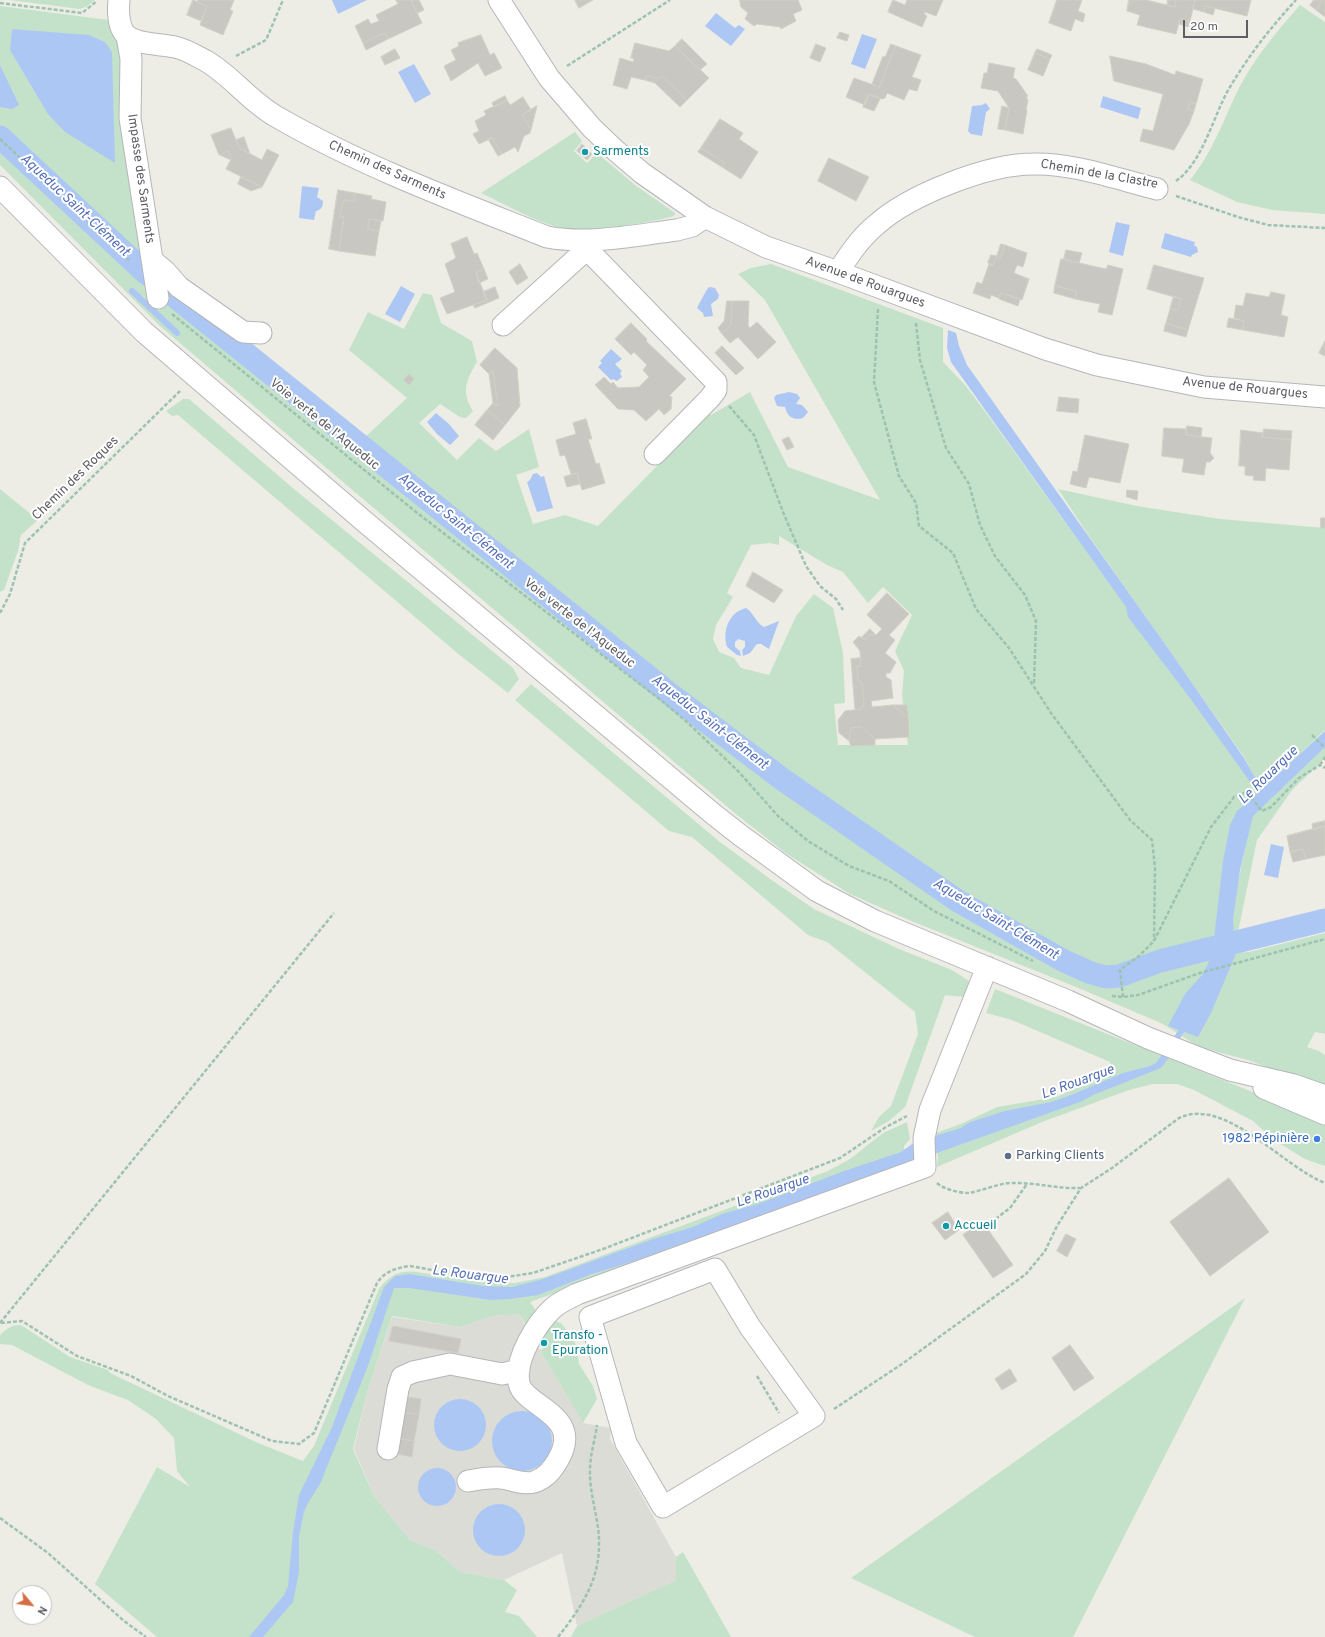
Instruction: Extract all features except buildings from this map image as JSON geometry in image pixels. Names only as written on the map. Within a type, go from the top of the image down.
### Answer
[{"type":"street","points":[[119,0],[120,18],[123,30],[127,36]]},
{"type":"street","name":"Avenue de Rouargues","points":[[499,0],[548,78],[592,128],[615,150],[642,173],[705,217],[766,247],[838,272],[1045,349],[1096,365],[1204,387],[1325,397]]},
{"type":"street","name":"Chemin des Sarments","points":[[127,36],[152,45],[176,47],[205,60],[274,116],[340,151],[416,185],[547,237],[586,245],[677,230],[692,226],[705,217]]},
{"type":"street","name":"Impasse des Sarments","points":[[127,36],[131,59],[130,118],[158,298]]},
{"type":"street","name":"Chemin de la Clastre","points":[[838,272],[854,247],[876,224],[894,212],[948,183],[994,170],[1033,164],[1064,166],[1157,189]]},
{"type":"street","points":[[0,187],[144,332],[195,377],[377,533],[740,836],[817,890],[840,903],[902,933],[987,967],[1148,1038],[1230,1070],[1260,1086],[1325,1114]]},
{"type":"street","points":[[503,325],[586,245],[716,382],[716,390],[655,454]]},
{"type":"street","points":[[153,261],[165,271],[179,287],[243,332],[261,334]]},
{"type":"street","points":[[468,1481],[486,1478],[531,1483],[541,1479],[552,1470],[562,1454],[564,1440],[562,1429],[554,1416],[526,1394],[519,1384],[519,1370],[526,1343],[554,1307],[577,1294],[925,1164],[924,1138],[930,1110],[987,967]]},
{"type":"street","points":[[1230,1070],[1294,1085],[1325,1096]]},
{"type":"street","points":[[715,1269],[750,1327],[823,1413],[663,1507],[626,1443],[590,1317],[715,1269]]},
{"type":"street","points":[[388,1449],[398,1389],[402,1378],[413,1372],[450,1364],[502,1374],[519,1370]]},
{"type":"path","points":[[0,3],[82,13],[98,0]]},
{"type":"path","points":[[216,68],[266,40],[283,0]]},
{"type":"path","points":[[548,78],[670,0]]},
{"type":"path","name":"Chemin de la Clastre","points":[[1157,189],[1170,185],[1180,178],[1192,164],[1229,88],[1245,62],[1270,29],[1296,0]]},
{"type":"path","points":[[0,139],[132,263]]},
{"type":"path","points":[[1157,189],[1238,217],[1268,225],[1325,228]]},
{"type":"path","points":[[884,290],[878,309],[874,382],[899,476],[916,503],[919,526],[953,553],[976,609],[1009,648],[1051,713],[1130,820],[1152,840],[1155,868],[1154,941]]},
{"type":"path","name":"Voie verte de l'Aqueduc","points":[[158,298],[166,309],[342,453],[667,705],[738,771],[778,816],[808,841],[849,866],[889,881],[934,911],[1039,964]]},
{"type":"path","points":[[918,302],[916,326],[920,360],[946,448],[970,484],[980,524],[995,556],[1025,595],[1036,621],[1034,685]]},
{"type":"path","name":"Chemin des Roques","points":[[0,613],[10,594],[25,543],[195,377]]},
{"type":"path","points":[[716,390],[754,435],[783,512],[806,566],[820,586],[836,599],[843,610]]},
{"type":"path","points":[[1312,735],[1325,748]]},
{"type":"path","points":[[1123,997],[1120,970],[1139,956],[1154,941],[1211,827],[1234,797],[1247,792],[1262,811],[1271,807],[1299,778],[1320,765],[1325,756]]},
{"type":"path","points":[[1320,765],[1325,768]]},
{"type":"path","points":[[0,1323],[334,913]]},
{"type":"path","points":[[1108,995],[1123,997],[1138,995],[1200,973],[1325,939]]},
{"type":"path","points":[[0,1323],[22,1321],[77,1356],[131,1376],[168,1396],[272,1440],[299,1444],[314,1433],[350,1352],[377,1283],[382,1276],[388,1272],[410,1266],[477,1278],[493,1279],[533,1273],[603,1249],[840,1158],[886,1127],[922,1109],[930,1110]]},
{"type":"path","points":[[823,1413],[908,1360],[1026,1274],[1045,1251],[1057,1226],[1081,1188],[1112,1168],[1179,1118],[1198,1112],[1217,1117],[1235,1125],[1258,1139],[1293,1166],[1325,1183]]},
{"type":"path","points":[[925,1164],[940,1186],[968,1193],[1009,1183],[1049,1185],[1065,1189],[1081,1188]]},
{"type":"path","points":[[986,1226],[1010,1208],[1027,1184]]},
{"type":"path","points":[[754,1371],[781,1416]]},
{"type":"path","points":[[558,1637],[587,1596],[595,1578],[600,1544],[591,1496],[590,1469],[596,1432]]},
{"type":"path","points":[[0,1518],[48,1553],[124,1621],[146,1637]]},
{"type":"shaded area","points":[[519,1314],[583,1423],[611,1428],[610,1439],[676,1557],[676,1580],[577,1626],[562,1553],[504,1580],[460,1572],[435,1550],[410,1540],[374,1496],[354,1449],[367,1393],[392,1317],[460,1327],[492,1316]]},
{"type":"green space","points":[[10,0],[95,0],[86,7],[79,9]]},
{"type":"green space","points":[[1300,5],[1325,22],[1325,214],[1272,210],[1237,202],[1190,180],[1212,146],[1246,75],[1268,44]]},
{"type":"green space","points":[[0,6],[109,20],[122,53],[122,138],[129,171],[148,300],[163,309],[165,286],[316,410],[363,439],[407,398],[349,350],[368,312],[404,329],[423,293],[432,295],[441,323],[472,341],[477,362],[468,380],[466,392],[469,404],[473,411],[466,418],[460,417],[440,404],[419,423],[457,460],[479,438],[496,451],[529,429],[539,467],[516,475],[533,524],[565,515],[598,526],[709,413],[711,415],[750,392],[788,467],[880,500],[765,300],[738,274],[751,268],[771,264],[943,328],[943,362],[965,385],[987,414],[1261,793],[1235,822],[1217,954],[1249,952],[1325,933],[1325,1034],[1315,1032],[1307,1047],[1319,1051],[1325,1055],[1325,1089],[1248,1060],[1199,1047],[1163,1024],[1081,989],[909,920],[850,894],[787,854],[737,815],[160,326],[0,165]],"holes":[[[779,536],[827,565],[843,572],[868,603],[883,587],[912,615],[895,651],[904,671],[902,694],[908,745],[838,745],[834,704],[845,703],[843,653],[833,608],[814,594],[796,616],[769,675],[741,668],[734,658],[719,652],[713,639],[716,625],[733,597],[727,593],[751,545],[770,543],[779,545]]]},
{"type":"green space","points":[[575,132],[582,141],[574,151],[587,163],[597,153],[635,185],[675,213],[674,216],[650,222],[602,228],[562,228],[552,226],[532,218],[481,193]]},
{"type":"green space","points":[[183,399],[189,399],[294,489],[513,668],[519,679],[508,693],[456,652],[178,415],[172,416],[166,411]]},
{"type":"green space","points":[[0,489],[38,520],[21,535],[18,551],[4,590],[0,592]]},
{"type":"green space","points":[[1058,489],[1137,506],[1220,519],[1325,528],[1325,730],[1265,787],[1253,774],[1244,757],[1089,536]]},
{"type":"green space","points":[[531,684],[720,842],[814,909],[899,949],[952,970],[969,981],[964,997],[945,995],[905,1107],[889,1121],[871,1131],[879,1117],[891,1106],[918,1034],[915,1012],[827,942],[808,935],[692,837],[669,831],[515,700]]},
{"type":"green space","points":[[1325,746],[1325,758],[1292,790],[1257,840],[1237,937],[1238,944],[1234,945],[1232,923],[1234,901],[1252,816]]},
{"type":"green space","points":[[1325,913],[1325,926],[1241,947],[1240,935]]},
{"type":"green space","points":[[995,989],[1260,1095],[1325,1124],[1325,1166],[1305,1159],[1274,1140],[1253,1121],[1194,1090],[1177,1084],[1153,1084],[1129,1090],[1042,1122],[937,1167],[938,1157],[933,1134],[961,1124],[997,1107],[1056,1097],[1111,1073],[1110,1062],[1012,1020],[986,1013]]},
{"type":"green space","points":[[907,1122],[910,1139],[904,1146],[905,1168],[530,1302],[539,1315],[530,1330],[519,1314],[492,1316],[460,1327],[392,1316],[367,1393],[353,1449],[374,1496],[410,1540],[435,1550],[460,1572],[504,1580],[517,1590],[505,1612],[519,1616],[537,1637],[157,1637],[95,1584],[157,1467],[190,1487],[177,1471],[174,1438],[156,1419],[128,1400],[88,1385],[12,1345],[0,1344],[0,1335],[10,1327],[21,1325],[70,1357],[108,1370],[110,1373],[258,1443],[303,1461],[314,1446],[379,1289],[391,1277],[404,1272],[416,1272],[493,1283],[515,1283],[545,1277],[828,1171],[850,1159],[883,1133]]},
{"type":"green space","points":[[1245,1298],[1073,1637],[975,1637],[851,1578]]},
{"type":"green space","points":[[552,1320],[561,1323],[572,1337],[577,1347],[579,1364],[593,1386],[597,1399],[583,1423],[540,1350],[548,1346],[539,1330]]},
{"type":"green space","points":[[683,1552],[731,1637],[571,1637],[577,1626],[676,1580],[676,1557]]},
{"type":"water","points":[[332,0],[367,0],[338,14]]},
{"type":"water","points":[[716,13],[735,28],[739,25],[745,29],[731,46],[705,26]]},
{"type":"water","points":[[12,29],[89,35],[105,42],[112,52],[115,163],[65,132],[48,114],[10,50]]},
{"type":"water","points":[[862,34],[877,39],[865,69],[851,64]]},
{"type":"water","points":[[414,64],[431,94],[415,103],[398,72]]},
{"type":"water","points":[[0,65],[19,105],[12,109],[0,107]]},
{"type":"water","points":[[1103,96],[1141,108],[1138,119],[1100,107]]},
{"type":"water","points":[[986,103],[990,109],[986,112],[982,136],[971,134],[968,131],[972,106]]},
{"type":"water","points":[[302,186],[319,188],[317,197],[323,201],[323,203],[322,207],[316,211],[314,220],[299,218]]},
{"type":"water","points":[[1116,222],[1130,225],[1123,256],[1109,252]]},
{"type":"water","points":[[1165,233],[1195,242],[1194,245],[1197,247],[1198,252],[1191,257],[1161,248]]},
{"type":"water","points":[[401,286],[415,294],[400,322],[385,314]]},
{"type":"water","points":[[710,287],[715,288],[719,295],[718,299],[711,304],[713,316],[704,317],[703,313],[697,308]]},
{"type":"water","points":[[948,330],[956,333],[959,346],[967,365],[1165,644],[1244,758],[1253,774],[1264,787],[1325,731],[1325,747],[1253,816],[1240,870],[1233,919],[1235,956],[1211,1013],[1198,1037],[1168,1026],[1185,994],[1202,975],[1212,956],[1223,861],[1230,825],[1237,811],[1258,793],[1190,698],[1128,617],[1126,607],[951,362],[947,348]]},
{"type":"water","points":[[611,349],[622,359],[615,364],[622,371],[620,373],[622,377],[617,381],[613,379],[611,380],[598,367],[602,363],[600,361]]},
{"type":"water","points":[[789,392],[797,394],[800,398],[796,404],[802,405],[808,412],[803,418],[793,418],[787,413],[785,407],[777,406],[774,398],[776,395]]},
{"type":"water","points":[[436,413],[449,424],[459,436],[450,445],[437,434],[427,422]]},
{"type":"water","points":[[537,473],[541,477],[544,476],[553,508],[537,512],[527,482],[533,474]]},
{"type":"water","points":[[746,608],[764,627],[779,621],[769,649],[761,644],[757,644],[750,653],[743,656],[742,650],[745,647],[745,641],[738,639],[735,642],[735,647],[740,651],[741,656],[737,655],[727,647],[725,635],[731,618],[740,610]]},
{"type":"water","points":[[1271,844],[1284,847],[1278,878],[1264,875]]},
{"type":"water","points":[[1163,1053],[1170,1056],[1161,1068],[1093,1095],[1080,1102],[631,1262],[592,1274],[538,1295],[491,1300],[409,1288],[394,1288],[368,1366],[320,1484],[304,1512],[299,1536],[299,1572],[293,1602],[263,1637],[249,1637],[284,1595],[288,1586],[293,1532],[299,1495],[332,1427],[384,1287],[395,1276],[409,1274],[483,1286],[512,1287],[543,1279],[653,1239],[693,1227],[722,1214],[758,1204],[844,1171],[901,1152],[915,1142],[961,1128],[970,1122],[1005,1111],[1051,1102],[1071,1095],[1123,1073],[1150,1066],[1156,1063]]},
{"type":"water","points":[[455,1399],[465,1399],[475,1403],[482,1410],[486,1420],[486,1430],[482,1440],[475,1447],[465,1451],[455,1451],[445,1447],[438,1440],[434,1430],[434,1420],[438,1410],[445,1403]]},
{"type":"water","points":[[522,1411],[538,1416],[543,1420],[547,1425],[552,1441],[547,1457],[543,1462],[538,1466],[522,1471],[506,1466],[501,1462],[497,1457],[492,1441],[497,1425],[501,1420],[506,1416]]},
{"type":"water","points":[[433,1468],[441,1468],[451,1473],[455,1480],[455,1494],[451,1501],[441,1506],[433,1506],[423,1501],[421,1498],[418,1491],[418,1483],[423,1473],[426,1471]]},
{"type":"water","points":[[499,1504],[509,1506],[517,1512],[523,1520],[525,1530],[523,1540],[517,1548],[509,1554],[499,1556],[489,1554],[481,1548],[475,1540],[473,1530],[475,1520],[481,1512],[489,1506]]},
{"type":"waterway","name":"Aqueduc Saint-Clément","points":[[0,137],[147,274]]},
{"type":"waterway","name":"Aqueduc Saint-Clément","points":[[163,287],[670,694],[782,779],[958,901],[1064,961],[1091,973],[1106,977],[1119,976],[1160,961],[1325,920]]},
{"type":"waterway","points":[[132,291],[177,333]]},
{"type":"waterway","name":"Le Rouargue","points":[[1173,1044],[1185,1025]]},
{"type":"place","name":"Sarments","points":[[585,152]]},
{"type":"place","name":"1982 Pépinière","points":[[1317,1139]]},
{"type":"place","name":"Parking Clients","points":[[1008,1156]]},
{"type":"place","name":"Accueil","points":[[946,1226]]},
{"type":"place","name":"Transfo - Epuration","points":[[544,1343]]}]
